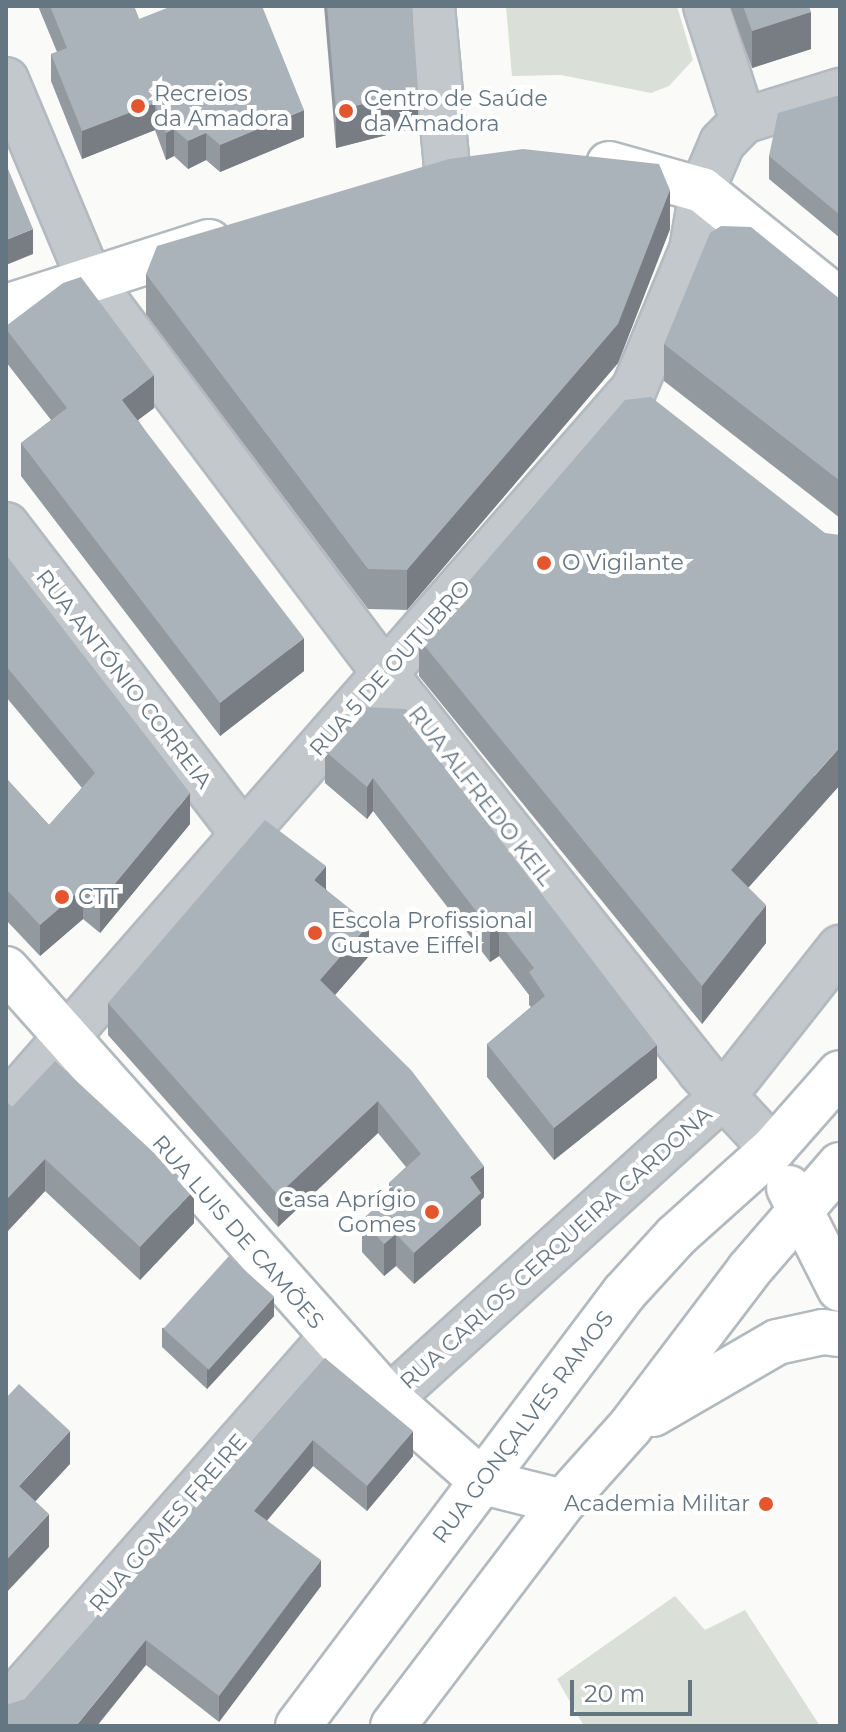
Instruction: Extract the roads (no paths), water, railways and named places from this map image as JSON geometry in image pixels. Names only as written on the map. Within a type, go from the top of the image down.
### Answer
[{"type":"main road","points":[[570,157],[702,190],[840,301]]},
{"type":"main road","points":[[6,307],[245,230]]},
{"type":"main road","name":"RUA LUIS DE CAMÕES","points":[[6,969],[331,1338],[389,1399],[483,1482]]},
{"type":"main road","name":"RUA GONÇALVES RAMOS","points":[[298,1726],[624,1293],[676,1236],[773,1149],[840,1073]]},
{"type":"main road","points":[[773,1149],[826,1189],[840,1289]]},
{"type":"main road","points":[[393,1726],[563,1502],[630,1427],[826,1189]]},
{"type":"main road","points":[[630,1427],[777,1342],[823,1332],[840,1334]]},
{"type":"main road","points":[[483,1482],[563,1502]]},
{"type":"street","points":[[432,6],[446,169]]},
{"type":"street","points":[[706,6],[743,121],[840,91]]},
{"type":"street","name":"RUA ALFREDO KEIL","points":[[6,80],[89,278],[386,675],[723,1096],[773,1149]]},
{"type":"street","name":"RUA 5 DE OUTUBRO","points":[[6,1106],[69,1040],[242,833],[386,675],[634,389],[692,250],[702,190],[722,143],[743,121]]},
{"type":"street","points":[[634,389],[671,418]]},
{"type":"street","name":"RUA ANTÓNIO CORREIA","points":[[6,525],[242,833]]},
{"type":"street","points":[[723,1096],[840,948]]},
{"type":"street","name":"RUA CARLOS CERQUEIRA CARDONA","points":[[389,1399],[723,1096]]},
{"type":"street","name":"RUA GOMES FREIRE","points":[[6,1708],[331,1338]]},
{"type":"place","name":"Recreios da Amadora","points":[[138,106]]},
{"type":"place","name":"Centro de Saúde da Amadora","points":[[346,111]]},
{"type":"place","name":"O Vigilante","points":[[544,563]]},
{"type":"place","name":"CTT","points":[[62,897]]},
{"type":"place","name":"Escola Profissional Gustave Eiffel","points":[[315,933]]},
{"type":"place","name":"Casa Aprígio Gomes","points":[[432,1212]]},
{"type":"place","name":"Academia Militar","points":[[766,1504]]}]
